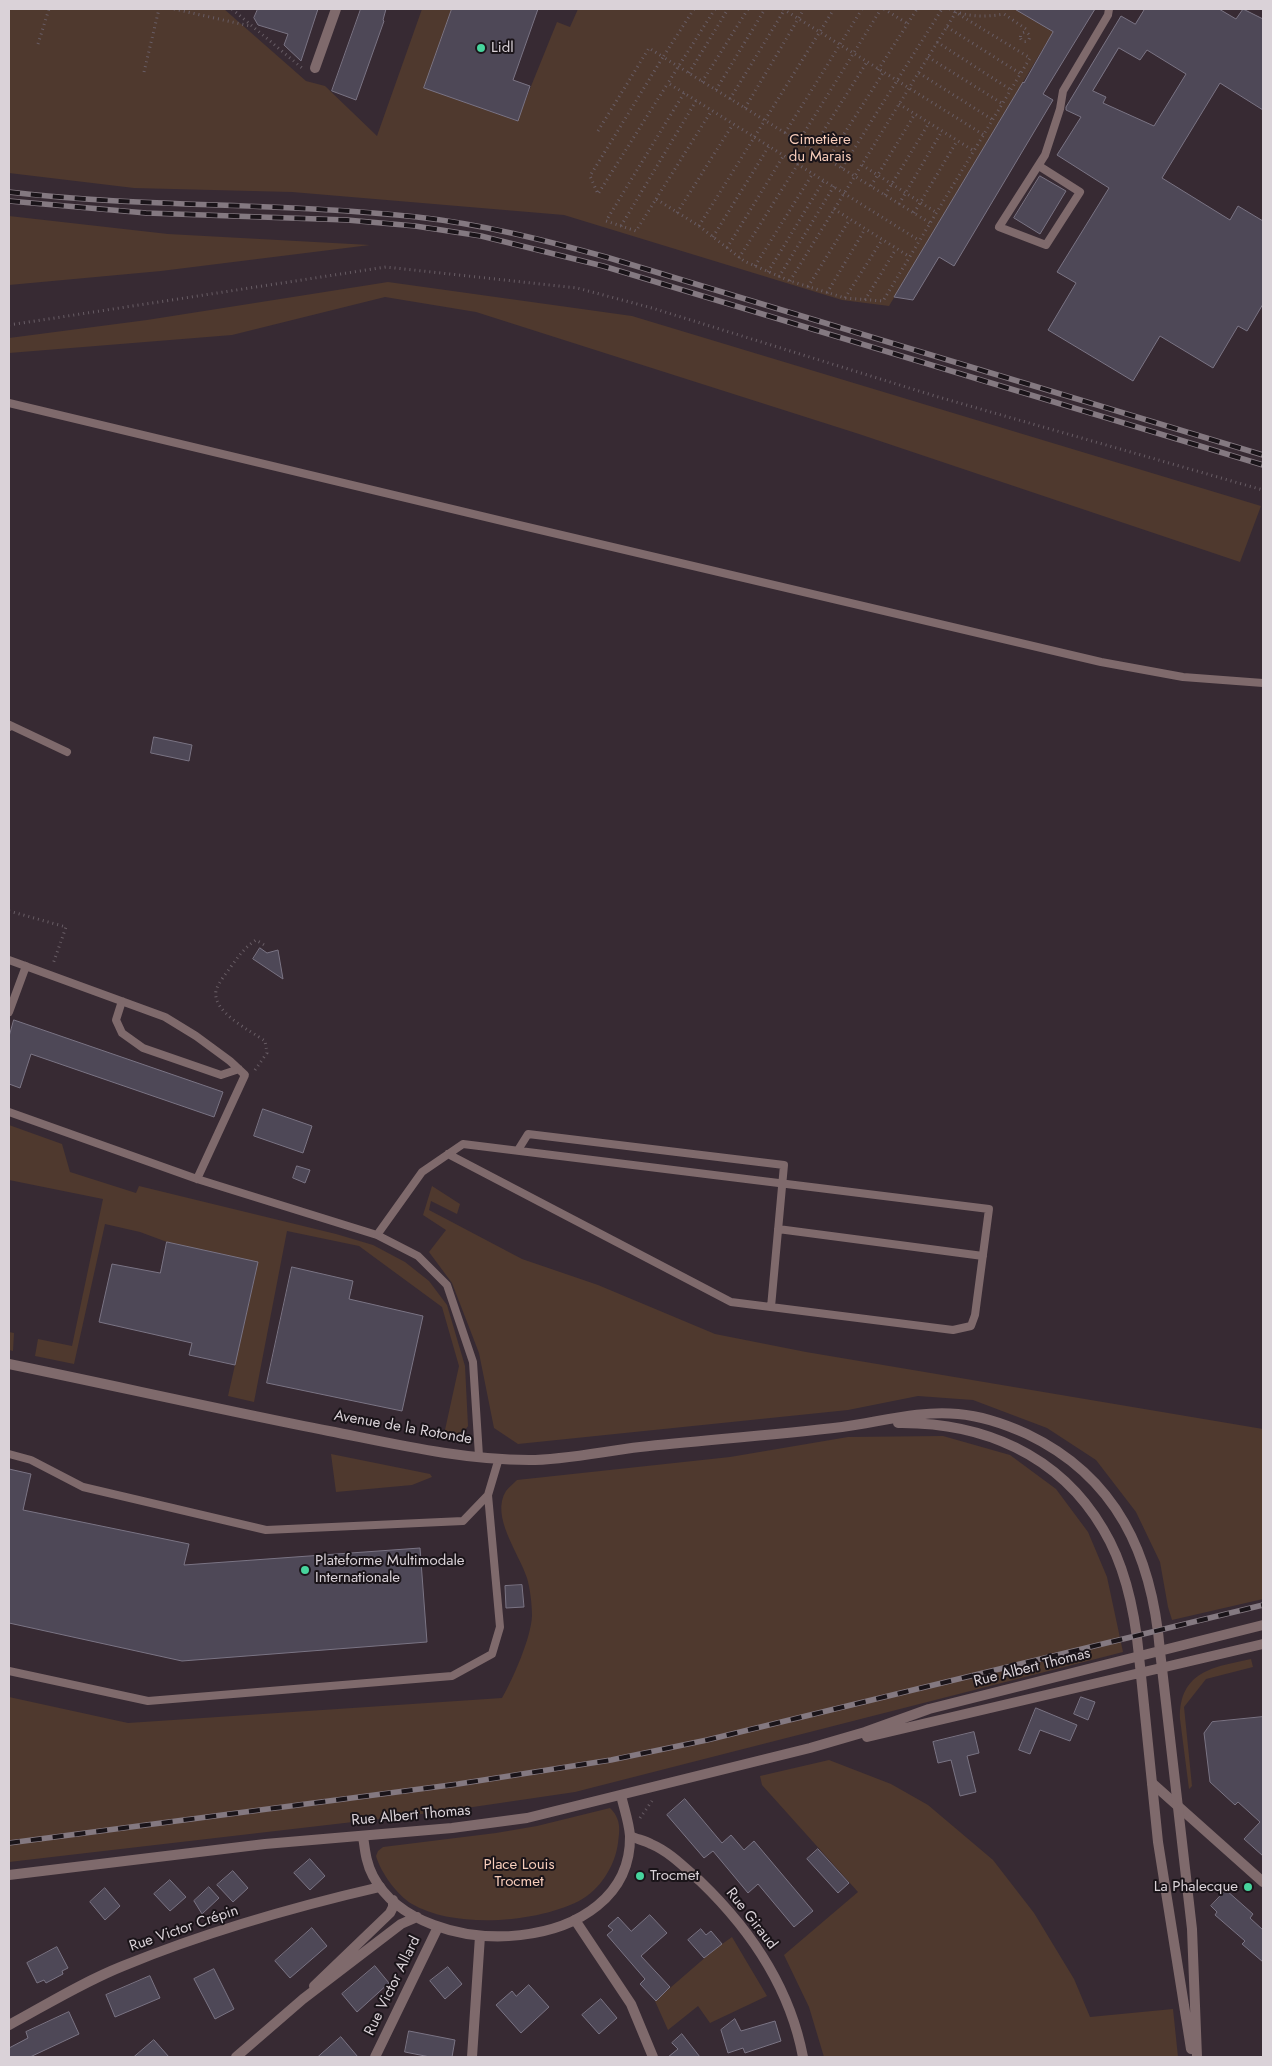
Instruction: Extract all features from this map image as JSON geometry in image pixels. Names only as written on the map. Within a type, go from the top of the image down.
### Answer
[{"type":"street","points":[[315,68],[336,9]]},
{"type":"street","name":"Avenue de la Rotonde","points":[[9,1364],[446,1454],[499,1458],[530,1460],[857,1425],[931,1413],[962,1414],[1001,1424],[1039,1440],[1060,1453],[1092,1479],[1108,1497],[1131,1533],[1149,1580],[1163,1667],[1192,1929],[1196,2057]]},
{"type":"street","name":"Avenue de la Rotonde","points":[[857,1425],[921,1422],[965,1428],[1020,1450],[1068,1484],[1091,1510],[1111,1544],[1125,1579],[1134,1618],[1164,1880],[1192,2057]]},
{"type":"street","name":"Rue Albert Thomas","points":[[810,1748],[865,1732],[930,1709],[1263,1625]]},
{"type":"street","name":"Rue Albert Thomas","points":[[9,1876],[265,1844],[495,1823],[560,1811],[810,1748],[930,1723],[1263,1644]]},
{"type":"street","points":[[1152,1783],[1263,1882]]},
{"type":"street","points":[[364,1836],[368,1864],[380,1887],[393,1900],[417,1917],[438,1927],[480,1936],[511,1935],[547,1930],[575,1920],[601,1902],[615,1884],[624,1866],[630,1836],[620,1795]]},
{"type":"street","name":"Rue Giraud","points":[[630,1836],[652,1844],[679,1862],[714,1895],[748,1934],[764,1957],[779,1986],[792,2018],[803,2057]]},
{"type":"street","name":"Rue Victor Crépin","points":[[9,2026],[100,1977],[187,1942],[219,1931],[380,1887]]},
{"type":"street","points":[[303,2000],[333,1967],[390,1913],[393,1907],[393,1900]]},
{"type":"street","points":[[236,2057],[303,2000],[401,1924],[417,1917]]},
{"type":"street","points":[[575,1920],[631,2004],[654,2057]]},
{"type":"street","name":"Rue Victor Allard","points":[[376,2057],[438,1927]]},
{"type":"street","points":[[472,2057],[480,1936]]},
{"type":"lane","points":[[1039,166],[1080,192],[1046,245],[999,227],[1045,155],[1064,91],[1108,15],[1109,9]]},
{"type":"lane","points":[[9,403],[500,521],[1101,662],[1182,677],[1263,683]]},
{"type":"lane","points":[[9,727],[10,725],[66,752]]},
{"type":"lane","points":[[9,960],[165,1017],[196,1036],[242,1072]]},
{"type":"lane","points":[[9,1012],[26,966]]},
{"type":"lane","points":[[122,1001],[116,1020],[122,1033],[143,1048],[221,1075],[242,1072]]},
{"type":"lane","points":[[197,1179],[242,1072]]},
{"type":"lane","points":[[9,1112],[197,1179],[377,1235],[418,1256],[447,1285],[473,1362],[479,1456]]},
{"type":"lane","points":[[518,1150],[528,1134],[784,1165],[771,1307]]},
{"type":"lane","points":[[377,1235],[422,1172],[448,1154],[463,1144],[989,1210],[975,1315],[971,1326],[953,1330],[731,1302],[448,1154]]},
{"type":"lane","points":[[778,1229],[983,1256]]},
{"type":"lane","points":[[9,1454],[32,1460],[83,1487],[266,1530],[463,1521],[488,1495]]},
{"type":"lane","points":[[9,1671],[148,1701],[452,1676],[492,1654],[500,1627],[488,1495],[499,1458]]},
{"type":"path","points":[[38,44],[50,9]]},
{"type":"path","points":[[144,72],[160,9]]},
{"type":"path","points":[[174,9],[251,26]]},
{"type":"path","points":[[232,9],[312,76],[315,68]]},
{"type":"path","points":[[694,9],[590,176],[598,194],[715,9]]},
{"type":"path","points":[[689,74],[728,9]]},
{"type":"path","points":[[702,82],[748,9]]},
{"type":"path","points":[[716,90],[766,9]]},
{"type":"path","points":[[730,99],[785,9],[878,70],[984,135]]},
{"type":"path","points":[[745,108],[804,9]]},
{"type":"path","points":[[699,226],[834,9]]},
{"type":"path","points":[[785,133],[862,9]]},
{"type":"path","points":[[799,141],[882,9],[908,24]]},
{"type":"path","points":[[878,70],[916,9]]},
{"type":"path","points":[[842,168],[942,9]]},
{"type":"path","points":[[656,199],[699,226],[740,258],[768,272],[845,298],[883,301],[1030,58],[950,9]]},
{"type":"path","points":[[790,281],[956,12]]},
{"type":"path","points":[[956,12],[986,17],[1004,14],[1026,29],[1026,32]]},
{"type":"path","points":[[947,27],[1021,74]]},
{"type":"path","points":[[937,42],[1011,90]]},
{"type":"path","points":[[598,131],[648,48],[930,224]]},
{"type":"path","points":[[928,57],[1003,104]]},
{"type":"path","points":[[812,149],[867,62]]},
{"type":"path","points":[[828,159],[882,72]]},
{"type":"path","points":[[919,72],[993,120]]},
{"type":"path","points":[[668,83],[920,241]]},
{"type":"path","points":[[684,93],[606,221],[636,231],[712,110]]},
{"type":"path","points":[[621,226],[696,101]]},
{"type":"path","points":[[899,104],[974,151]]},
{"type":"path","points":[[871,186],[915,114]]},
{"type":"path","points":[[885,195],[929,123]]},
{"type":"path","points":[[677,213],[733,124]]},
{"type":"path","points":[[899,204],[942,131]]},
{"type":"path","points":[[914,213],[957,140]]},
{"type":"path","points":[[713,237],[769,146]]},
{"type":"path","points":[[727,248],[784,155]]},
{"type":"path","points":[[740,258],[798,164]]},
{"type":"path","points":[[862,165],[936,214]]},
{"type":"path","points":[[756,266],[812,173]]},
{"type":"path","points":[[768,272],[824,180]]},
{"type":"path","points":[[779,276],[834,186]]},
{"type":"path","points":[[834,209],[910,257]]},
{"type":"path","points":[[808,287],[850,219]]},
{"type":"path","points":[[827,293],[866,229]]},
{"type":"path","points":[[845,298],[882,240]]},
{"type":"path","points":[[865,300],[896,248]]},
{"type":"path","points":[[9,325],[386,267],[577,288],[652,308],[935,396],[1263,490]]},
{"type":"path","points":[[9,911],[66,927],[49,974]]},
{"type":"path","points":[[242,1072],[256,1070],[267,1053],[265,1041],[224,1013],[217,1002],[216,991],[222,979],[245,947],[256,940],[266,946]]},
{"type":"path","points":[[630,1836],[647,1806],[653,1800]]},
{"type":"green space","name":"Cimetière du Marais","points":[[9,9],[224,9],[306,81],[325,86],[377,136],[422,9],[452,9],[425,88],[517,121],[557,22],[570,27],[578,9],[1015,9],[1053,32],[889,306],[842,300],[564,215],[292,192],[134,188],[9,173]]},
{"type":"green space","points":[[9,216],[168,234],[370,245],[161,271],[9,285]]},
{"type":"green space","points":[[388,282],[632,316],[1261,506],[1240,562],[859,434],[476,312],[385,297],[232,335],[9,353],[9,338],[147,320]]},
{"type":"green space","points":[[9,1125],[62,1144],[70,1172],[136,1193],[139,1186],[336,1234],[373,1245],[405,1262],[429,1281],[447,1305],[465,1366],[468,1426],[457,1441],[443,1439],[459,1366],[442,1307],[359,1246],[287,1231],[254,1402],[228,1396],[258,1262],[167,1242],[140,1232],[105,1224],[74,1364],[35,1356],[38,1339],[72,1346],[103,1199],[9,1180]]},
{"type":"green space","points":[[432,1186],[460,1204],[457,1214],[431,1201],[429,1210],[522,1259],[598,1285],[715,1334],[806,1352],[1263,1429],[1263,1599],[1172,1620],[1160,1562],[1136,1512],[1096,1460],[1047,1428],[973,1400],[918,1396],[848,1410],[518,1444],[494,1428],[479,1353],[452,1283],[429,1252],[446,1230],[423,1215]]},
{"type":"green space","points":[[9,1332],[14,1333],[13,1351],[9,1350]]},
{"type":"green space","points":[[943,1436],[1010,1455],[1056,1489],[1088,1532],[1107,1577],[1123,1652],[575,1792],[439,1812],[9,1862],[9,1697],[128,1723],[502,1698],[525,1647],[532,1616],[531,1596],[527,1578],[508,1534],[501,1512],[502,1501],[506,1491],[517,1480],[730,1457],[848,1437]]},
{"type":"green space","points":[[331,1454],[430,1474],[432,1477],[412,1485],[336,1492]]},
{"type":"green space","points":[[1251,1659],[1253,1667],[1206,1679],[1184,1707],[1192,1786],[1189,1789],[1180,1719],[1181,1703],[1185,1690],[1201,1674],[1224,1665]]},
{"type":"green space","points":[[829,1760],[891,1784],[928,1805],[993,1860],[1034,1913],[1074,1979],[1090,2017],[1173,2009],[1178,2057],[824,2057],[809,2007],[784,1955],[858,1892],[762,1785],[760,1776]]},
{"type":"green space","name":"Place Louis Trocmet","points":[[610,1808],[618,1820],[619,1833],[614,1860],[610,1869],[600,1884],[587,1896],[561,1908],[540,1914],[518,1918],[472,1920],[430,1912],[412,1904],[395,1889],[378,1863],[376,1856],[383,1847],[537,1826]]},
{"type":"green space","points":[[732,1937],[767,1996],[710,2023],[698,2006],[668,2030],[655,2001],[715,1949]]},
{"type":"building","points":[[258,9],[318,9],[301,61],[284,45],[288,34],[258,25],[254,18]]},
{"type":"building","points":[[361,9],[386,9],[384,21],[356,100],[332,91]]},
{"type":"building","name":"Lidl","points":[[452,9],[538,9],[513,80],[530,86],[518,121],[424,88]]},
{"type":"building","points":[[1015,9],[1095,9],[1043,94],[1053,100],[954,266],[939,257],[913,300],[894,297],[1053,32]]},
{"type":"building","points":[[1145,9],[1219,9],[1236,19],[1243,9],[1263,19],[1263,110],[1220,83],[1162,178],[1230,220],[1238,206],[1263,221],[1263,304],[1247,331],[1238,326],[1213,368],[1160,336],[1133,381],[1048,330],[1076,283],[1057,272],[1109,188],[1057,155],[1081,117],[1066,110],[1066,107],[1121,16],[1135,24]],"holes":[[[1119,48],[1140,60],[1147,50],[1186,74],[1154,126],[1103,103],[1106,97],[1093,91]]]},
{"type":"building","points":[[1040,176],[1066,191],[1040,234],[1014,218]]},
{"type":"building","points":[[154,737],[192,745],[189,761],[151,753]]},
{"type":"building","points":[[260,948],[267,953],[278,950],[283,979],[253,959]]},
{"type":"building","points":[[14,1020],[223,1092],[214,1117],[31,1054],[20,1088],[9,1084],[9,1037]]},
{"type":"building","points":[[263,1109],[312,1126],[303,1153],[254,1136]]},
{"type":"building","points":[[297,1166],[310,1170],[305,1183],[293,1178]]},
{"type":"building","points":[[167,1242],[258,1262],[235,1365],[189,1355],[192,1343],[99,1322],[112,1264],[160,1273]]},
{"type":"building","points":[[292,1267],[353,1281],[349,1299],[423,1316],[402,1411],[267,1383]]},
{"type":"building","name":"Plateforme Multimodale Internationale","points":[[9,1469],[31,1474],[23,1510],[189,1544],[184,1565],[420,1548],[427,1642],[182,1661],[9,1623]]},
{"type":"building","points":[[522,1585],[524,1607],[506,1608],[505,1586]]},
{"type":"building","points":[[1081,1697],[1095,1702],[1088,1720],[1074,1714]]},
{"type":"building","points":[[1036,1708],[1077,1725],[1070,1741],[1040,1730],[1030,1754],[1019,1750]]},
{"type":"building","points":[[1263,1717],[1263,1856],[1244,1839],[1260,1822],[1238,1802],[1235,1805],[1210,1782],[1204,1733],[1212,1722]]},
{"type":"building","points":[[974,1732],[979,1753],[967,1756],[976,1792],[960,1796],[951,1760],[938,1763],[933,1742]]},
{"type":"building","points":[[685,1799],[722,1843],[731,1835],[744,1850],[754,1841],[813,1911],[794,1927],[758,1884],[748,1893],[713,1851],[704,1858],[667,1815]]},
{"type":"building","points":[[818,1849],[849,1883],[838,1893],[807,1859]]},
{"type":"building","points":[[310,1859],[325,1876],[310,1890],[294,1873]]},
{"type":"building","points":[[233,1871],[248,1888],[233,1902],[217,1885]]},
{"type":"building","points":[[170,1880],[186,1897],[170,1911],[154,1894]]},
{"type":"building","points":[[209,1887],[219,1898],[202,1914],[194,1901]]},
{"type":"building","points":[[105,1888],[120,1906],[105,1920],[90,1902]]},
{"type":"building","points":[[1226,1890],[1253,1914],[1250,1918],[1263,1930],[1263,1962],[1242,1944],[1245,1941],[1215,1915],[1217,1912],[1211,1906]]},
{"type":"building","points":[[650,1915],[667,1933],[641,1956],[670,1987],[656,2001],[640,1984],[645,1979],[607,1935],[613,1930],[608,1926],[618,1917],[631,1931]]},
{"type":"building","points":[[312,1928],[327,1946],[290,1978],[275,1961]]},
{"type":"building","points":[[701,1929],[706,1935],[711,1931],[722,1944],[704,1958],[688,1940]]},
{"type":"building","points":[[57,1947],[68,1968],[62,1971],[63,1974],[46,1983],[44,1980],[37,1983],[27,1963]]},
{"type":"building","points":[[375,1966],[389,1983],[357,2012],[342,1994]]},
{"type":"building","points":[[448,1967],[462,1984],[445,1999],[430,1981]]},
{"type":"building","points":[[214,1969],[234,2009],[215,2019],[194,1979]]},
{"type":"building","points":[[150,1976],[160,1998],[115,2017],[106,1995]]},
{"type":"building","points":[[529,1985],[549,2007],[521,2033],[496,2005],[512,1991],[516,1996]]},
{"type":"building","points":[[601,1999],[617,2018],[599,2034],[582,2015]]},
{"type":"building","points":[[69,2012],[79,2034],[30,2057],[9,2057],[9,2048],[28,2038],[26,2032]]},
{"type":"building","points":[[735,2019],[741,2031],[775,2021],[781,2041],[745,2053],[743,2048],[728,2053],[721,2030]]},
{"type":"building","points":[[409,2031],[455,2040],[452,2057],[430,2057],[405,2052]]},
{"type":"building","points":[[682,2034],[700,2057],[668,2057],[678,2049],[672,2043]]},
{"type":"building","points":[[341,2037],[358,2057],[318,2057]]},
{"type":"building","points":[[154,2040],[169,2057],[134,2057]]},
{"type":"railway","points":[[9,192],[111,201],[366,212],[441,220],[489,228],[606,257],[1263,455]]},
{"type":"railway","points":[[9,201],[146,213],[347,220],[415,226],[481,236],[603,266],[1263,465]]},
{"type":"railway","points":[[9,1843],[458,1784],[611,1760],[707,1740],[1263,1605]]},
{"type":"place","name":"Lidl","points":[[481,48]]},
{"type":"place","name":"Plateforme Multimodale Internationale","points":[[305,1570]]},
{"type":"place","name":"Trocmet","points":[[640,1876]]},
{"type":"place","name":"La Phalecque","points":[[1248,1887]]}]
